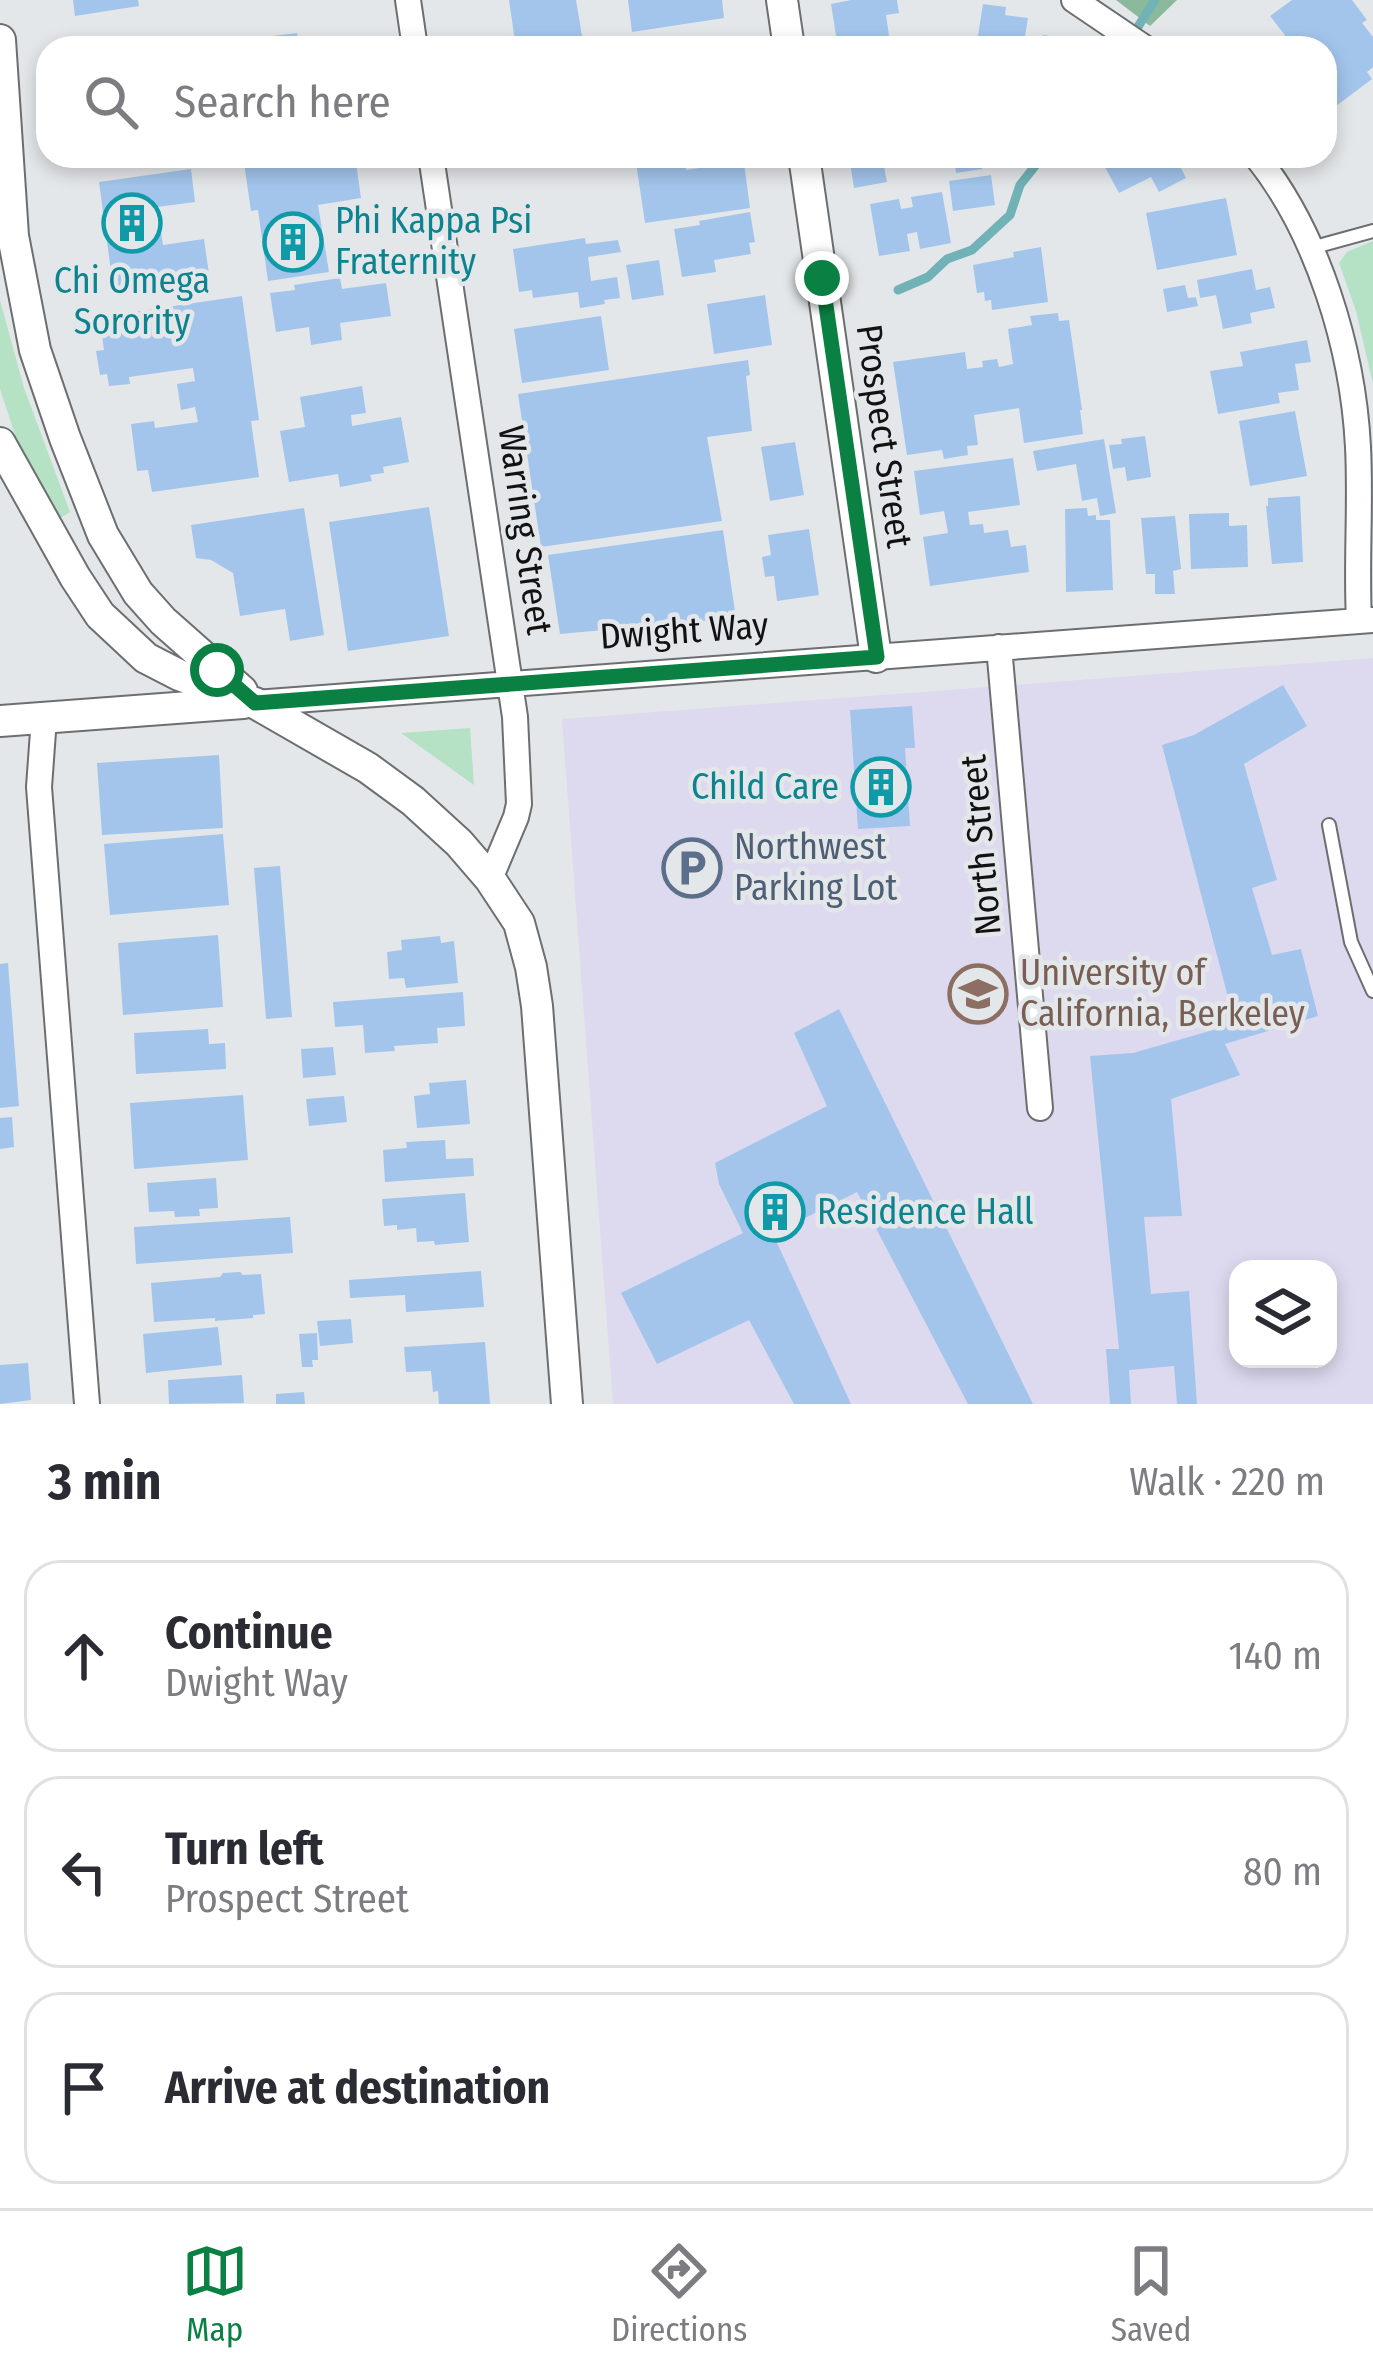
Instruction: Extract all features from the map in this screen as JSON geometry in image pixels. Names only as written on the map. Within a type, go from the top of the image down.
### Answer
[{"type":"street","points":[[408,0],[413,36]]},
{"type":"street","points":[[782,0],[787,36]]},
{"type":"street","points":[[1074,0],[1127,36]]},
{"type":"street","points":[[0,40],[6,236],[35,350],[65,438],[103,535],[138,592],[163,622],[255,703]]},
{"type":"street","name":"Warring Street","points":[[433,168],[515,716],[519,804],[490,879]]},
{"type":"street","name":"Prospect Street","points":[[806,168],[877,657]]},
{"type":"street","points":[[1264,168],[1310,248],[1340,331],[1358,446],[1366,620]]},
{"type":"street","points":[[0,443],[100,615],[146,658],[255,703],[368,768],[459,843],[519,923],[537,1006],[567,1404]]},
{"type":"street","name":"Dwight Way","points":[[0,721],[1366,620]]},
{"type":"street","name":"North Street","points":[[999,647],[1040,1108]]},
{"type":"street","points":[[44,718],[39,787],[87,1404]]},
{"type":"lane","points":[[1310,248],[1373,231]]},
{"type":"lane","points":[[1329,825],[1351,942],[1373,991]]},
{"type":"shaded area","name":"University of California, Berkeley","points":[[1373,658],[1373,1404],[613,1404],[562,719]]},
{"type":"green space","points":[[1116,0],[1177,0],[1150,26]]},
{"type":"green space","points":[[1373,241],[1373,384],[1339,263],[1347,252]]},
{"type":"green space","points":[[0,300],[24,388],[70,512],[59,519],[23,459],[0,389]]},
{"type":"green space","points":[[470,728],[474,785],[401,733]]},
{"type":"building","points":[[73,0],[138,0],[139,6],[75,16]]},
{"type":"building","points":[[509,0],[576,0],[582,36],[514,36]]},
{"type":"building","points":[[628,0],[722,0],[724,18],[632,32]]},
{"type":"building","points":[[897,0],[899,13],[886,15],[889,36],[836,36],[831,4]]},
{"type":"building","points":[[1292,0],[1352,0],[1373,37],[1373,67],[1367,72],[1372,79],[1337,105],[1337,36],[1286,36],[1270,16]]},
{"type":"building","points":[[983,4],[1006,7],[1005,15],[1028,18],[1025,36],[978,36]]},
{"type":"building","name":"Phi Kappa Psi Fraternity","points":[[245,168],[357,168],[361,198],[318,205],[329,272],[268,281],[258,210],[251,211]]},
{"type":"building","points":[[637,168],[745,168],[750,208],[645,223]]},
{"type":"building","points":[[851,168],[884,168],[887,182],[854,188]]},
{"type":"building","points":[[1105,168],[1181,168],[1186,178],[1159,192],[1151,177],[1119,193]]},
{"type":"building","name":"Chi Omega Sorority","points":[[191,169],[195,202],[157,207],[163,245],[204,239],[210,281],[114,294],[99,182]]},
{"type":"building","points":[[991,175],[995,205],[953,211],[949,181]]},
{"type":"building","points":[[942,192],[951,243],[920,249],[917,232],[907,234],[910,251],[879,256],[870,204],[899,199],[901,209],[913,207],[911,197]]},
{"type":"building","points":[[1226,198],[1237,255],[1157,270],[1146,213]]},
{"type":"building","points":[[750,212],[755,242],[749,243],[751,254],[714,260],[716,272],[682,277],[674,229]]},
{"type":"building","points":[[585,238],[586,244],[618,240],[621,252],[588,257],[591,281],[617,277],[620,298],[580,308],[578,292],[533,298],[532,290],[519,292],[513,249]]},
{"type":"building","points":[[1041,247],[1048,302],[992,310],[984,292],[977,293],[973,265]]},
{"type":"building","points":[[659,260],[664,295],[632,300],[626,265]]},
{"type":"building","points":[[1252,269],[1256,290],[1270,287],[1275,308],[1250,313],[1252,323],[1223,329],[1216,295],[1200,298],[1197,280]]},
{"type":"building","points":[[340,278],[342,289],[386,283],[391,316],[340,323],[342,340],[311,345],[309,327],[276,332],[270,293]]},
{"type":"building","points":[[1185,285],[1188,298],[1196,297],[1198,306],[1167,312],[1163,289]]},
{"type":"building","points":[[765,295],[772,345],[714,354],[707,304]]},
{"type":"building","points":[[242,296],[259,420],[251,421],[259,477],[152,492],[148,470],[137,471],[131,424],[154,421],[155,428],[198,422],[195,407],[181,410],[177,384],[195,381],[193,368],[129,377],[130,384],[109,386],[107,374],[100,375],[96,351],[104,350],[99,317]]},
{"type":"building","points":[[1058,313],[1059,321],[1069,320],[1083,434],[1024,443],[1019,408],[974,415],[978,445],[967,446],[968,455],[944,459],[942,450],[907,455],[893,362],[965,352],[967,369],[997,359],[999,367],[1013,364],[1008,329],[1032,325],[1030,316]]},
{"type":"building","points":[[601,316],[609,370],[522,383],[514,329]]},
{"type":"building","points":[[1307,340],[1311,362],[1295,364],[1299,390],[1278,393],[1280,403],[1218,414],[1210,371],[1243,366],[1240,352]]},
{"type":"building","points":[[748,360],[752,431],[707,437],[722,521],[541,547],[518,394]]},
{"type":"building","points":[[362,386],[366,413],[351,415],[352,426],[401,417],[409,462],[383,467],[384,473],[370,475],[372,481],[340,487],[338,474],[289,482],[280,431],[305,427],[300,397]]},
{"type":"building","points":[[1295,411],[1307,476],[1250,486],[1239,421]]},
{"type":"building","points":[[1145,436],[1151,477],[1127,481],[1125,467],[1113,469],[1109,445]]},
{"type":"building","points":[[1104,439],[1116,513],[1100,516],[1097,498],[1082,501],[1076,464],[1037,471],[1033,451]]},
{"type":"building","points":[[795,442],[804,495],[770,501],[761,447]]},
{"type":"building","points":[[1013,458],[1020,505],[968,512],[970,525],[983,524],[984,533],[1008,530],[1011,547],[1026,545],[1029,572],[930,586],[923,537],[948,533],[944,511],[920,515],[914,471]]},
{"type":"building","points":[[1300,496],[1303,562],[1272,564],[1268,498]]},
{"type":"building","points":[[429,507],[449,636],[348,651],[329,522]]},
{"type":"building","points":[[304,508],[324,635],[290,641],[285,609],[240,616],[233,573],[211,560],[196,558],[191,525]]},
{"type":"building","points":[[1087,508],[1088,516],[1110,520],[1113,590],[1066,592],[1065,509]]},
{"type":"building","points":[[1229,513],[1229,526],[1247,525],[1248,567],[1191,569],[1189,514]]},
{"type":"building","points":[[1175,516],[1181,569],[1173,571],[1175,594],[1155,594],[1155,574],[1146,574],[1141,518]]},
{"type":"building","points":[[809,529],[819,595],[777,601],[774,576],[765,577],[762,557],[771,555],[768,535]]},
{"type":"building","points":[[723,530],[736,618],[560,634],[548,555]]},
{"type":"building","points":[[1283,685],[1307,726],[1244,764],[1277,880],[1252,888],[1272,955],[1301,949],[1318,1016],[1225,1044],[1240,1075],[1171,1099],[1182,1216],[1144,1217],[1151,1294],[1189,1291],[1197,1404],[1177,1404],[1174,1366],[1129,1370],[1131,1404],[1110,1404],[1106,1349],[1119,1349],[1090,1056],[1133,1053],[1220,1028],[1214,1010],[1230,1005],[1162,745],[1194,735]]},
{"type":"building","name":"Child Care","points":[[912,706],[915,748],[905,748],[910,826],[858,829],[850,710]]},
{"type":"building","points":[[219,755],[223,828],[102,835],[97,763]]},
{"type":"building","points":[[223,834],[229,905],[110,915],[104,844]]},
{"type":"building","points":[[280,866],[292,1017],[266,1019],[254,868]]},
{"type":"building","points":[[218,935],[223,1007],[123,1015],[118,943]]},
{"type":"building","points":[[440,936],[441,943],[454,941],[458,983],[406,988],[404,978],[389,979],[387,952],[402,950],[401,940]]},
{"type":"building","points":[[8,963],[19,1106],[0,1108],[0,964]]},
{"type":"building","points":[[463,992],[465,1026],[437,1028],[438,1043],[365,1053],[363,1025],[335,1027],[333,1002]]},
{"type":"building","name":"Residence Hall","points":[[839,1009],[1033,1404],[968,1404],[857,1192],[773,1234],[851,1404],[794,1404],[749,1320],[657,1364],[621,1293],[743,1233],[719,1184],[715,1163],[827,1106],[794,1033]]},
{"type":"building","points":[[208,1029],[209,1044],[225,1043],[226,1069],[136,1074],[134,1033]]},
{"type":"building","points":[[333,1047],[336,1075],[303,1078],[301,1049]]},
{"type":"building","points":[[466,1080],[470,1124],[417,1128],[414,1096],[430,1094],[429,1083]]},
{"type":"building","points":[[243,1095],[248,1160],[134,1169],[130,1103]]},
{"type":"building","points":[[344,1096],[347,1122],[309,1126],[306,1099]]},
{"type":"building","points":[[12,1117],[14,1147],[0,1149],[0,1118]]},
{"type":"building","points":[[445,1140],[446,1159],[473,1158],[474,1176],[385,1182],[383,1150],[407,1148],[406,1142]]},
{"type":"building","points":[[216,1178],[218,1208],[199,1209],[200,1216],[149,1212],[147,1183]]},
{"type":"building","points":[[465,1193],[469,1242],[417,1242],[416,1228],[384,1226],[382,1199]]},
{"type":"building","points":[[290,1217],[293,1253],[136,1264],[134,1227]]},
{"type":"building","points":[[481,1271],[484,1307],[406,1312],[405,1295],[350,1298],[349,1280]]},
{"type":"building","points":[[240,1272],[261,1274],[265,1314],[154,1322],[151,1283]]},
{"type":"building","points":[[351,1319],[353,1343],[320,1346],[317,1321]]},
{"type":"building","points":[[218,1327],[222,1365],[146,1373],[143,1334]]},
{"type":"building","points":[[317,1333],[318,1360],[312,1360],[313,1367],[302,1367],[299,1334]]},
{"type":"building","points":[[485,1342],[490,1404],[439,1404],[431,1371],[406,1372],[404,1347]]},
{"type":"building","points":[[28,1363],[31,1400],[0,1404],[0,1365]]},
{"type":"building","points":[[242,1375],[244,1403],[169,1404],[168,1380]]},
{"type":"building","points":[[304,1392],[305,1404],[276,1404],[276,1394]]},
{"type":"waterway","points":[[1132,36],[1155,0]]},
{"type":"waterway","points":[[898,290],[928,277],[947,259],[972,250],[1010,215],[1020,185],[1033,168]]},
{"type":"place","name":"Chi Omega Sorority","points":[[132,223]]},
{"type":"place","name":"Phi Kappa Psi Fraternity","points":[[293,242]]},
{"type":"place","name":"Child Care","points":[[881,787]]},
{"type":"place","name":"Northwest Parking Lot","points":[[692,868]]},
{"type":"place","name":"University of California, Berkeley","points":[[978,994]]},
{"type":"place","name":"Residence Hall","points":[[775,1212]]},
{"type":"route","points":[[217,670],[255,703],[877,657],[822,278]]}]
